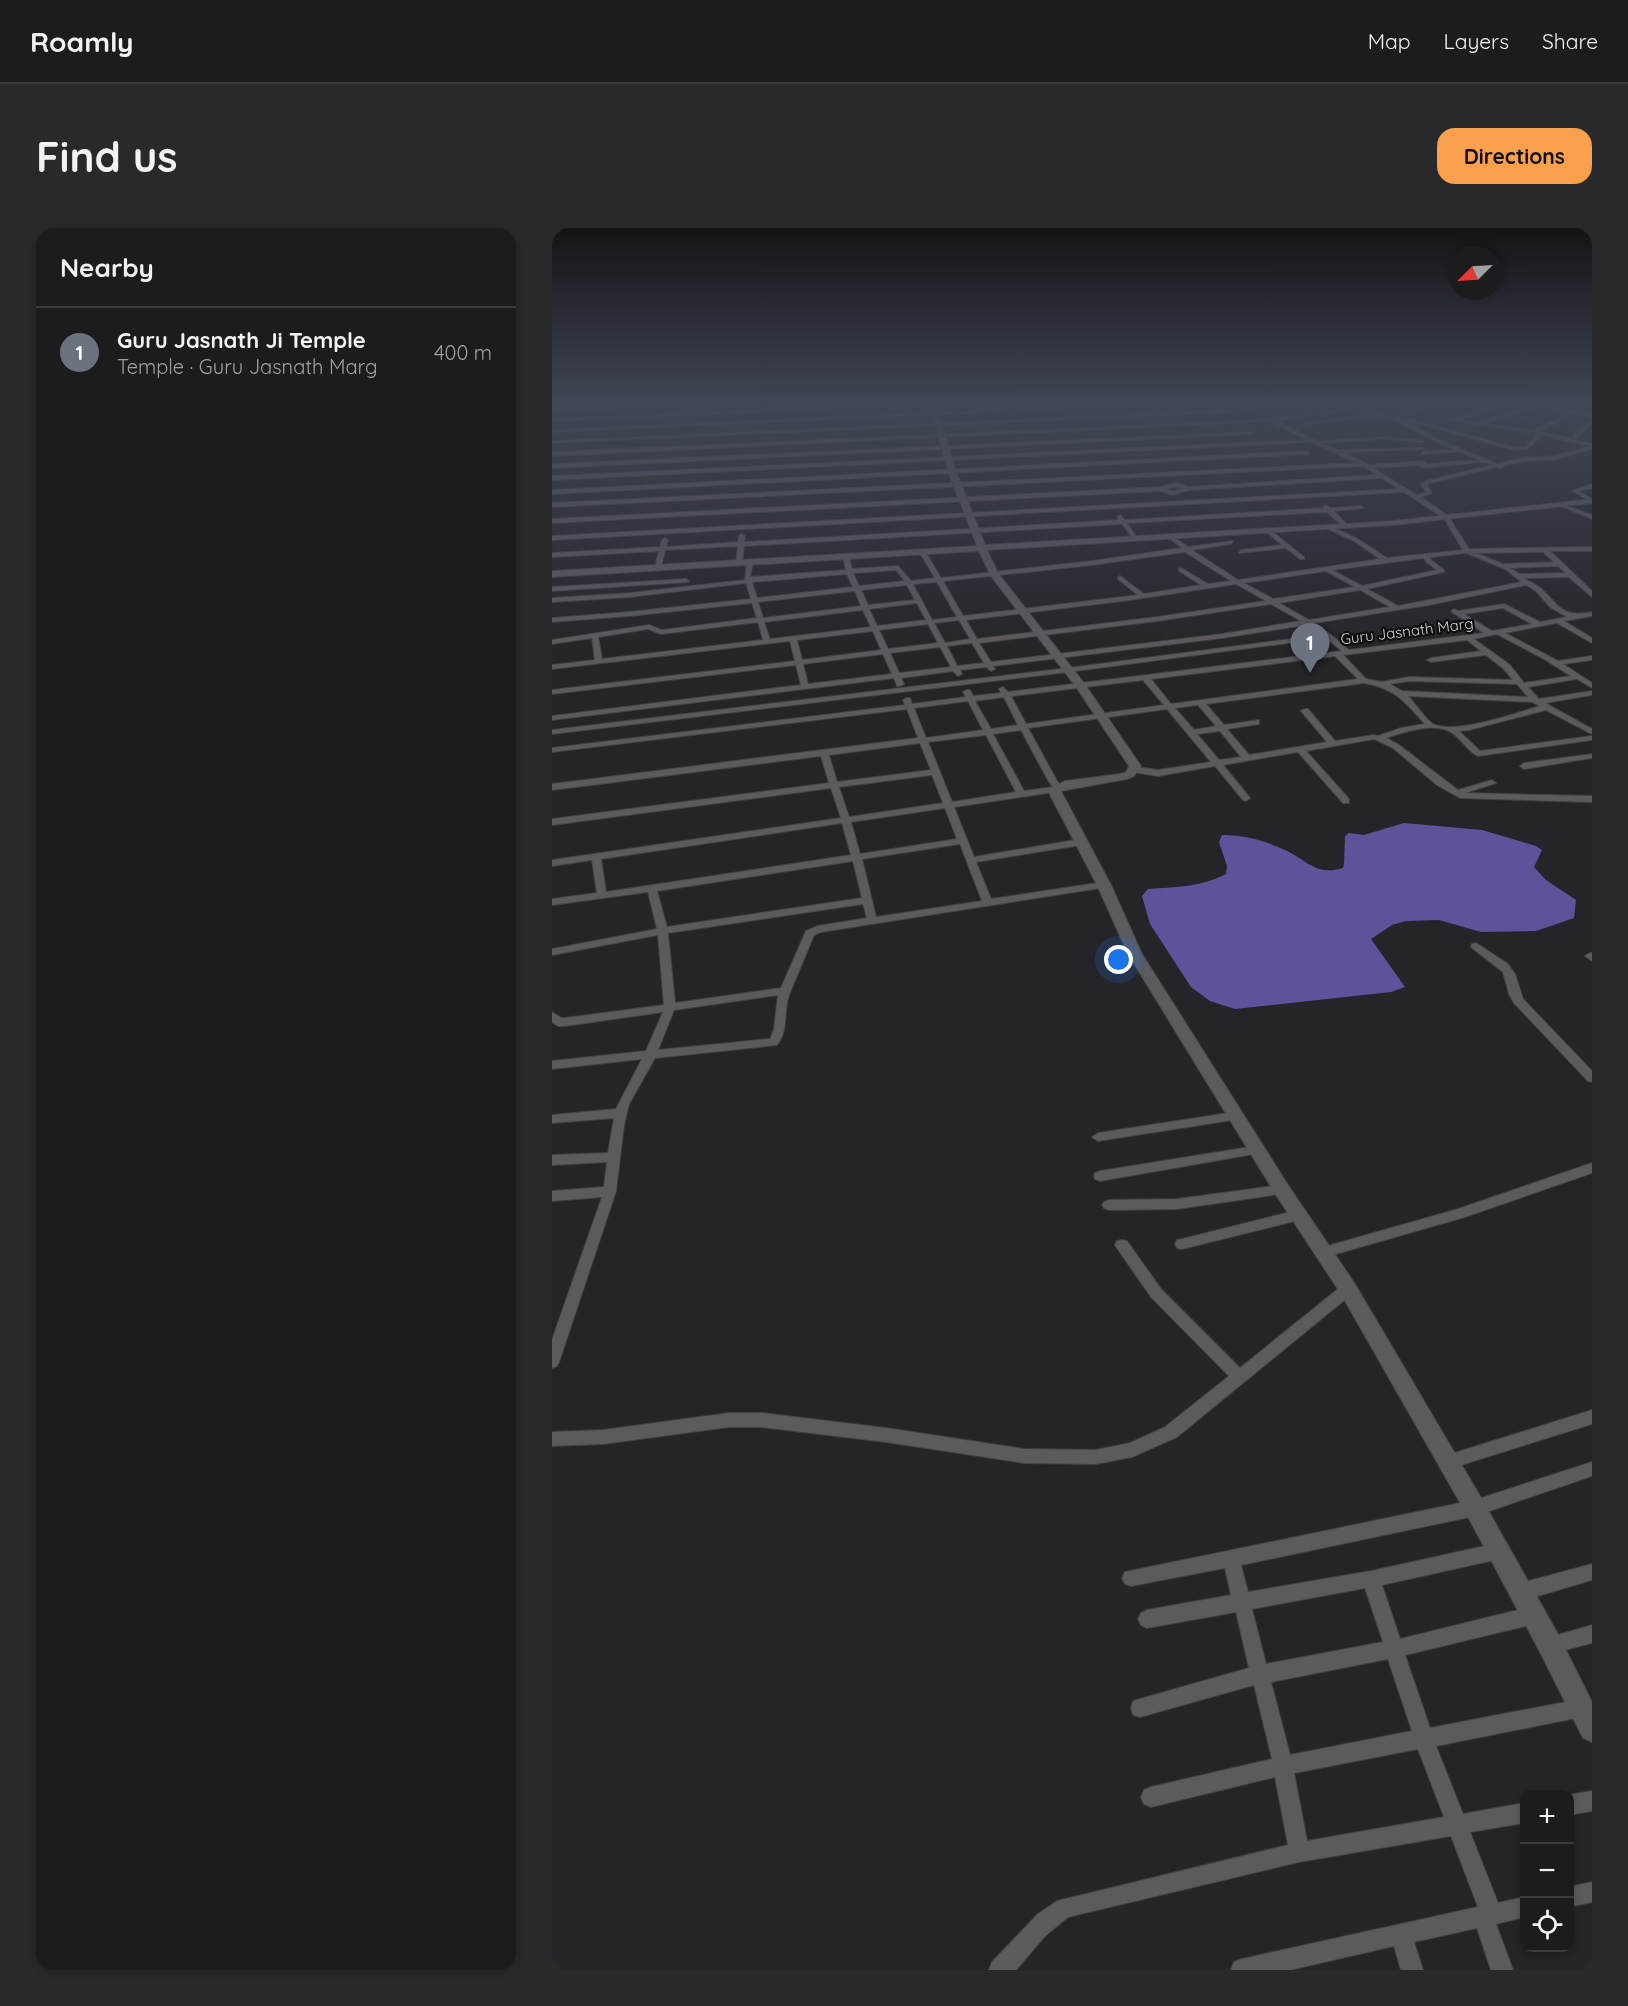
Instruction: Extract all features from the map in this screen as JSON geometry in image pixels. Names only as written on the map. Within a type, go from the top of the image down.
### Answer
[{"type":"street","points":[[565,485],[555,505],[552,521],[888,503],[906,485]]},
{"type":"street","points":[[589,552],[613,485]]},
{"type":"street","points":[[552,492],[673,485]]},
{"type":"street","points":[[658,568],[678,485]]},
{"type":"street","points":[[739,563],[748,485]]},
{"type":"street","points":[[819,485],[823,539]]},
{"type":"street","points":[[555,505],[819,492],[886,488],[890,485]]},
{"type":"street","points":[[552,538],[891,519],[917,485]]},
{"type":"street","points":[[959,485],[974,530],[994,574],[1080,685],[1133,761],[1135,770]]},
{"type":"street","points":[[1004,485],[1042,510],[1406,490]]},
{"type":"street","points":[[1016,485],[1034,495],[1161,489],[1177,493],[1187,489],[1236,485]]},
{"type":"street","points":[[1029,485],[1060,544]]},
{"type":"street","points":[[1100,485],[1135,539]]},
{"type":"street","points":[[1161,489],[1170,485]]},
{"type":"street","points":[[1172,485],[1187,489]]},
{"type":"street","points":[[1240,485],[1264,514],[1274,531],[1302,558]]},
{"type":"street","points":[[1306,485],[1345,526]]},
{"type":"street","points":[[1398,485],[1446,517],[1467,551],[1529,580]]},
{"type":"street","points":[[1417,497],[1428,493],[1426,485]]},
{"type":"street","points":[[1592,486],[1575,491],[1592,501]]},
{"type":"street","points":[[886,488],[894,534]]},
{"type":"street","points":[[1177,493],[1206,535]]},
{"type":"street","points":[[552,574],[1274,531],[1446,517],[1592,501]]},
{"type":"street","points":[[1563,505],[1592,518]]},
{"type":"street","points":[[552,555],[1361,508]]},
{"type":"street","points":[[1328,527],[1356,540],[1386,560]]},
{"type":"street","points":[[1171,537],[1185,550],[1238,583],[1309,622],[1347,652]]},
{"type":"street","points":[[552,620],[618,616],[994,574],[1231,542]]},
{"type":"street","points":[[1241,552],[1287,546]]},
{"type":"street","points":[[552,667],[1143,596],[1427,555],[1467,551],[1592,549]]},
{"type":"street","points":[[1504,550],[1552,606],[1573,617]]},
{"type":"street","points":[[1545,550],[1592,595]]},
{"type":"street","points":[[923,553],[989,664],[1057,788],[1056,795],[1104,885],[1135,954],[1256,1150],[1322,1253],[1348,1288],[1499,1551],[1592,1729]]},
{"type":"street","points":[[552,692],[1157,619],[1362,588],[1442,571],[1428,561],[1427,555]]},
{"type":"street","points":[[846,557],[849,571],[910,706],[987,902]]},
{"type":"street","points":[[750,562],[748,579],[767,641]]},
{"type":"street","points":[[1502,566],[1559,564]]},
{"type":"street","points":[[552,589],[748,579],[895,567],[909,583],[931,622],[1021,794]]},
{"type":"street","points":[[1181,570],[1208,587]]},
{"type":"street","points":[[1328,570],[1397,608]]},
{"type":"street","points":[[552,718],[1222,636],[1439,602],[1529,580],[1569,575]]},
{"type":"street","points":[[1120,578],[1143,596]]},
{"type":"street","points":[[552,600],[619,596],[748,579]]},
{"type":"street","points":[[552,642],[649,627],[661,632],[919,602]]},
{"type":"street","points":[[1439,602],[1496,634],[1556,663],[1592,686]]},
{"type":"street","points":[[1457,613],[1504,606],[1538,624]]},
{"type":"street","name":"Guru Jasnath Marg","points":[[552,750],[1468,638],[1592,614]]},
{"type":"street","points":[[1557,620],[1592,641]]},
{"type":"street","points":[[552,732],[997,679],[1329,636]]},
{"type":"street","points":[[595,637],[599,662]]},
{"type":"street","points":[[793,638],[806,687]]},
{"type":"street","points":[[1468,638],[1507,667],[1535,701],[1592,732]]},
{"type":"street","points":[[1413,644],[1438,666]]},
{"type":"street","points":[[1431,660],[1489,652]]},
{"type":"street","points":[[1336,653],[1364,681]]},
{"type":"street","points":[[1556,663],[1592,658]]},
{"type":"street","points":[[1145,677],[1246,798]]},
{"type":"street","points":[[552,787],[989,732],[1364,681],[1383,683],[1409,679],[1521,684],[1577,677]]},
{"type":"street","points":[[1383,683],[1402,693],[1431,726]]},
{"type":"street","points":[[1402,693],[1535,701],[1592,693]]},
{"type":"street","points":[[1200,702],[1247,758]]},
{"type":"street","points":[[552,863],[1021,794],[1123,777],[1135,770],[1158,773],[1379,738],[1401,730],[1431,726],[1452,729],[1469,728],[1546,707]]},
{"type":"street","points":[[1305,711],[1333,744]]},
{"type":"street","points":[[1578,723],[1592,721]]},
{"type":"street","points":[[1191,733],[1256,722]]},
{"type":"street","points":[[1452,729],[1479,754],[1592,738]]},
{"type":"street","points":[[1379,738],[1392,744],[1456,794],[1468,797],[1509,795],[1592,799]]},
{"type":"street","points":[[1301,750],[1346,801]]},
{"type":"street","points":[[824,753],[832,785],[857,858],[872,920]]},
{"type":"street","points":[[1524,766],[1592,756]]},
{"type":"street","points":[[552,822],[936,772]]},
{"type":"street","points":[[1456,794],[1492,783]]},
{"type":"street","points":[[552,902],[652,890],[963,841]]},
{"type":"street","points":[[971,860],[1081,842]]},
{"type":"street","points":[[596,856],[602,896]]},
{"type":"street","points":[[552,1065],[772,1042],[778,1035],[781,1003],[813,931],[1104,885]]},
{"type":"street","points":[[552,1362],[610,1191],[623,1104],[650,1056],[670,1007],[663,931],[652,890]]},
{"type":"street","points":[[552,952],[663,931],[867,900]]},
{"type":"street","points":[[1476,946],[1506,968],[1518,1001],[1592,1078]]},
{"type":"street","points":[[552,1016],[558,1022],[565,1022],[786,991]]},
{"type":"street","points":[[552,1119],[621,1113]]},
{"type":"street","points":[[1098,1137],[1235,1116]]},
{"type":"street","points":[[1100,1176],[1256,1150]]},
{"type":"street","points":[[552,1160],[614,1157]]},
{"type":"street","points":[[1322,1253],[1460,1214],[1592,1168]]},
{"type":"street","points":[[1109,1205],[1177,1204],[1282,1190]]},
{"type":"street","points":[[552,1196],[610,1191]]},
{"type":"street","points":[[1182,1244],[1298,1215]]},
{"type":"street","points":[[1122,1245],[1156,1293],[1240,1378]]},
{"type":"street","points":[[552,1439],[603,1437],[729,1420],[762,1420],[886,1435],[1024,1456],[1096,1457],[1132,1450],[1171,1432],[1348,1288]]},
{"type":"street","points":[[1449,1462],[1592,1417]]},
{"type":"street","points":[[1131,1578],[1475,1508],[1592,1469]]},
{"type":"street","points":[[1147,1618],[1371,1579],[1499,1551]]},
{"type":"street","points":[[1231,1559],[1258,1675],[1283,1766],[1299,1852]]},
{"type":"street","points":[[1521,1592],[1592,1572]]},
{"type":"street","points":[[1371,1579],[1424,1739],[1460,1825],[1488,1915],[1502,1970]]},
{"type":"street","points":[[1140,1708],[1258,1675],[1394,1649],[1534,1615]]},
{"type":"street","points":[[1550,1645],[1592,1634]]},
{"type":"street","points":[[1151,1797],[1283,1766],[1581,1708]]},
{"type":"street","points":[[1574,1804],[1592,1801]]},
{"type":"street","points":[[1000,1970],[1014,1958],[1048,1916],[1064,1908],[1299,1852],[1520,1814]]},
{"type":"street","points":[[1574,1896],[1592,1892]]},
{"type":"street","points":[[1242,1970],[1520,1909]]},
{"type":"street","points":[[1401,1934],[1412,1970]]},
{"type":"shaded area","points":[[1404,823],[1482,830],[1536,846],[1542,850],[1534,867],[1546,880],[1576,900],[1574,918],[1536,931],[1481,932],[1439,920],[1406,921],[1392,925],[1371,939],[1405,987],[1391,992],[1235,1009],[1210,1001],[1191,987],[1150,924],[1142,896],[1148,889],[1198,884],[1226,874],[1227,866],[1219,842],[1222,835],[1247,837],[1264,842],[1287,851],[1319,869],[1334,870],[1343,868],[1345,836],[1349,833],[1364,835]]},
{"type":"place","name":"Guru Jasnath Ji Temple","points":[[1310,673]]}]
